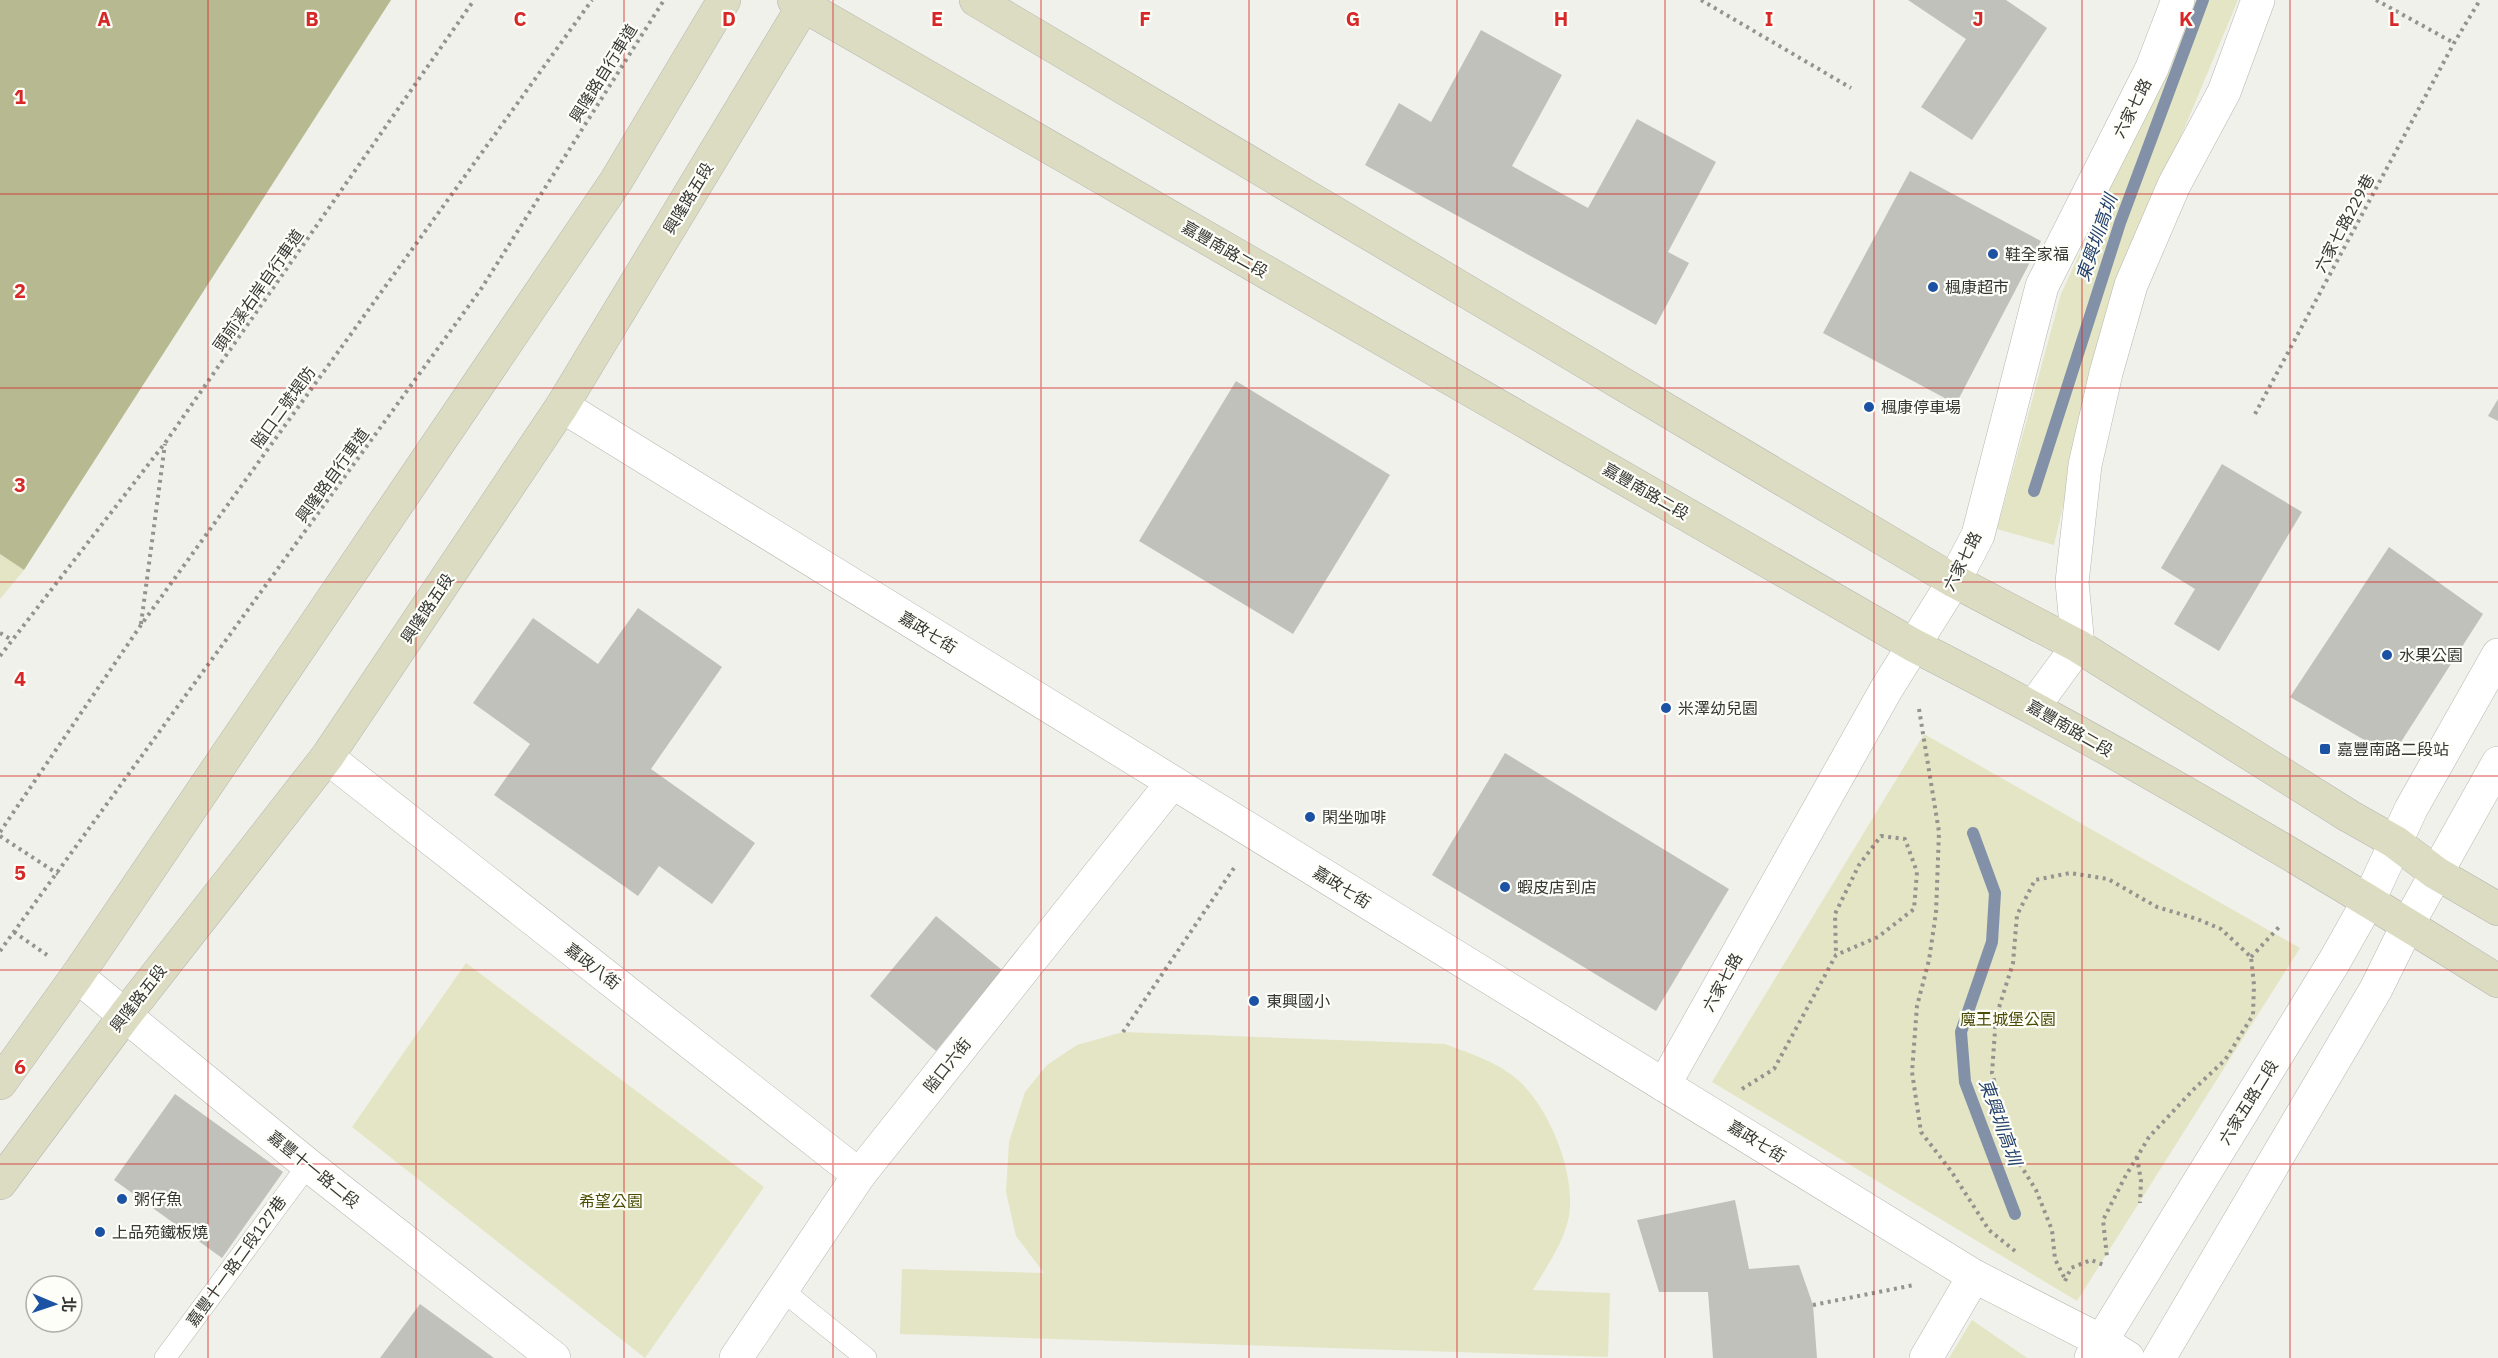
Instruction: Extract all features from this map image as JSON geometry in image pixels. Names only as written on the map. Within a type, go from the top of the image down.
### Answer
[{"type":"street","points":[[0,1083],[77,976],[616,181],[724,0]]},
{"type":"street","points":[[976,0],[1954,581],[2078,646],[2349,816],[2395,842],[2436,873],[2498,909]]},
{"type":"street","name":"六家七路","points":[[1664,1085],[1887,688],[1954,581],[1978,535],[2042,286],[2152,68],[2178,0]]},
{"type":"street","points":[[2034,706],[2078,646],[2072,582],[2085,465],[2109,362],[2131,285],[2174,185],[2224,92],[2258,0]]},
{"type":"street","name":"興隆路五段","points":[[0,1183],[126,1014],[327,757],[562,406],[802,2]]},
{"type":"street","name":"嘉豐南路二段","points":[[802,2],[1913,645],[2034,706],[2368,900],[2498,981]]},
{"type":"street","name":"嘉政七街","points":[[562,406],[1974,1276],[2107,1352]]},
{"type":"street","name":"六家五路二段","points":[[2107,1352],[2334,962],[2368,900],[2411,809],[2498,655]]},
{"type":"street","name":"嘉政八街","points":[[327,757],[859,1175]]},
{"type":"street","points":[[2159,1358],[2376,989],[2408,924],[2498,763]]},
{"type":"street","name":"隘口六街","points":[[736,1358],[859,1175],[1172,783]]},
{"type":"street","name":"嘉豐十一路二段","points":[[77,976],[308,1165],[554,1358]]},
{"type":"street","points":[[1926,1358],[1974,1276]]},
{"type":"lane","name":"嘉豐十一路二段127巷","points":[[165,1358],[308,1165]]},
{"type":"lane","points":[[782,1290],[866,1358]]},
{"type":"path","name":"頭前溪右岸自行車道","points":[[141,625],[165,443],[474,0]]},
{"type":"path","name":"隘口二號堤防","points":[[0,834],[141,625],[592,0]]},
{"type":"path","name":"興隆路自行車道","points":[[0,951],[481,290],[664,0]]},
{"type":"path","points":[[1701,0],[1851,88]]},
{"type":"path","points":[[2376,0],[2454,43]]},
{"type":"path","name":"六家七路229巷","points":[[2255,414],[2454,43],[2480,0]]},
{"type":"path","points":[[0,656],[165,443]]},
{"type":"path","points":[[0,633],[12,640]]},
{"type":"path","points":[[1918,706],[1939,832],[1936,913],[1929,960],[1917,1006],[1912,1072],[1921,1132],[1951,1171],[1989,1230],[2017,1253]]},
{"type":"path","points":[[0,834],[58,874]]},
{"type":"path","points":[[1123,1032],[1257,835]]},
{"type":"path","points":[[1708,1110],[1774,1069],[1836,955],[1835,914],[1859,864],[1881,836],[1905,839],[1917,872],[1914,909],[1878,937],[1836,955]]},
{"type":"path","points":[[2055,1274],[2065,1279],[2055,1258],[2052,1230],[2036,1190],[2016,1158],[1992,1073],[1996,1017],[2013,963],[2017,915],[2035,880],[2070,873],[2108,879],[2157,908],[2197,919],[2221,929],[2251,957],[2254,985],[2253,1015],[2225,1060],[2194,1088],[2149,1137],[2125,1177],[2103,1220],[2108,1267]]},
{"type":"path","points":[[2251,957],[2279,927]]},
{"type":"path","points":[[1813,1305],[1885,1289],[1974,1276]]},
{"type":"green space","points":[[0,0],[391,0],[24,570],[0,554]]},
{"type":"green space","points":[[2192,0],[2238,0],[2108,311],[2054,545],[1997,529],[2061,294],[2181,31]]},
{"type":"green space","points":[[0,554],[24,570],[0,599]]},
{"type":"green space","name":"魔王城堡公園","points":[[1924,734],[2300,948],[2077,1301],[1712,1082]]},
{"type":"green space","name":"希望公園","points":[[466,963],[764,1187],[645,1358],[352,1127]]},
{"type":"green space","points":[[1123,1032],[1445,1044],[1484,1059],[1511,1074],[1530,1093],[1550,1125],[1564,1162],[1570,1199],[1569,1216],[1563,1236],[1533,1290],[1610,1293],[1608,1357],[900,1334],[902,1269],[1044,1273],[1016,1236],[1006,1192],[1009,1142],[1025,1092],[1047,1065],[1077,1045]]},
{"type":"green space","points":[[1972,1320],[2027,1358],[1949,1358]]},
{"type":"building","points":[[1908,0],[2006,0],[2047,28],[1972,140],[1921,107],[1966,39]]},
{"type":"building","points":[[1481,30],[1562,75],[1512,166],[1588,208],[1637,119],[1716,162],[1668,252],[1689,263],[1656,325],[1365,165],[1399,103],[1431,122]]},
{"type":"building","name":"楓康超市","points":[[1910,171],[2041,241],[1956,404],[1823,333]]},
{"type":"building","points":[[1236,381],[1390,475],[1293,634],[1139,541]]},
{"type":"building","points":[[2498,399],[2498,421],[2488,416]]},
{"type":"building","points":[[2222,464],[2302,512],[2219,651],[2174,624],[2195,589],[2161,568]]},
{"type":"building","name":"水果公園","points":[[2389,547],[2483,614],[2392,756],[2290,697]]},
{"type":"building","points":[[638,608],[722,667],[651,769],[755,843],[712,904],[659,866],[638,896],[494,795],[530,744],[473,703],[533,618],[598,664]]},
{"type":"building","points":[[1505,753],[1729,889],[1656,1011],[1432,875]]},
{"type":"building","points":[[936,916],[1002,970],[936,1051],[870,996]]},
{"type":"building","points":[[175,1094],[283,1172],[222,1258],[114,1180]]},
{"type":"building","points":[[1735,1200],[1749,1269],[1799,1265],[1813,1305],[1817,1358],[1713,1358],[1708,1292],[1659,1292],[1637,1220]]},
{"type":"building","points":[[420,1304],[494,1358],[380,1358]]},
{"type":"waterway","name":"東興圳高圳","points":[[2034,491],[2120,223],[2203,0]]},
{"type":"waterway","name":"東興圳高圳","points":[[1973,833],[1995,893],[1992,942],[1961,1032],[1965,1082],[2015,1214]]},
{"type":"place","name":"鞋全家福","points":[[1993,254]]},
{"type":"place","name":"楓康超市","points":[[1933,287]]},
{"type":"place","name":"楓康停車場","points":[[1869,407]]},
{"type":"place","name":"水果公園","points":[[2387,655]]},
{"type":"place","name":"米澤幼兒園","points":[[1666,708]]},
{"type":"place","name":"嘉豐南路二段站","points":[[2325,749]]},
{"type":"place","name":"閑坐咖啡","points":[[1310,817]]},
{"type":"place","name":"蝦皮店到店","points":[[1505,887]]},
{"type":"place","name":"東興國小","points":[[1254,1001]]},
{"type":"place","name":"粥仔魚","points":[[122,1199]]},
{"type":"place","name":"上品苑鐵板燒","points":[[100,1232]]}]
